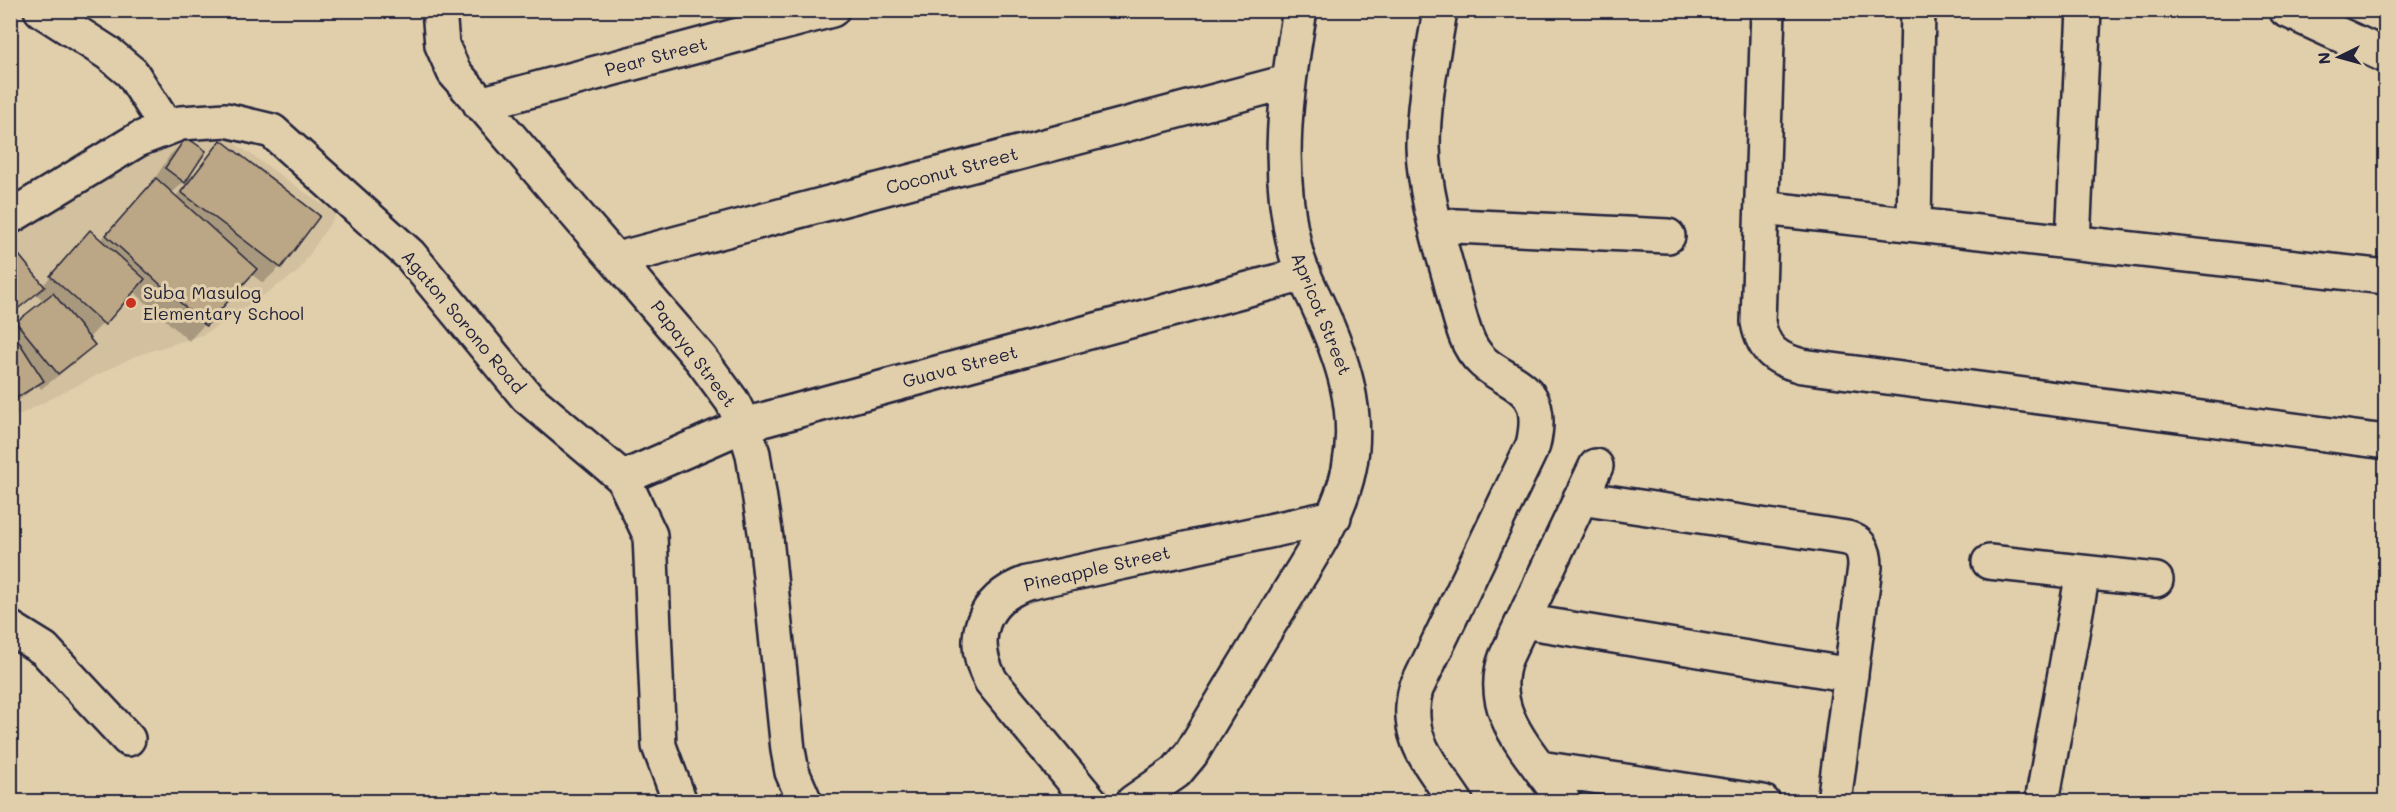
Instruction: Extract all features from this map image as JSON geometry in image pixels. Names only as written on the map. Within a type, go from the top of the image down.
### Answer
[{"type":"street","points":[[41,10],[108,53],[132,73],[167,128]]},
{"type":"street","name":"Papaya Street","points":[[439,10],[442,45],[454,72],[701,359],[732,401],[744,425],[753,454],[766,538],[788,750],[792,772],[805,801]]},
{"type":"street","name":"Pear Street","points":[[480,104],[832,10]]},
{"type":"street","name":"Apricot Street","points":[[1132,801],[1176,772],[1191,754],[1334,517],[1349,469],[1353,414],[1350,387],[1335,341],[1296,252],[1285,198],[1283,167],[1287,82],[1300,10]]},
{"type":"street","points":[[1440,10],[1425,111],[1423,146],[1425,172],[1435,225],[1467,338],[1478,358],[1488,368],[1521,386],[1531,396],[1536,411],[1533,445],[1416,689],[1411,708],[1416,738],[1456,801]]},
{"type":"street","points":[[1768,10],[1758,322],[1766,348],[1784,361],[1802,366],[2385,442]]},
{"type":"street","points":[[1914,224],[1918,10]]},
{"type":"street","points":[[2073,241],[2084,10]]},
{"type":"street","points":[[2286,10],[2385,56]]},
{"type":"street","name":"Coconut Street","points":[[617,259],[1287,82]]},
{"type":"street","name":"Agaton Sorono Road","points":[[10,217],[139,139],[181,123],[226,120],[272,131],[410,255],[527,397],[623,478],[651,535],[659,746],[680,801]]},
{"type":"street","points":[[1762,208],[2385,276]]},
{"type":"street","points":[[1435,225],[1668,236]]},
{"type":"street","name":"Guava Street","points":[[623,478],[744,425],[1304,274]]},
{"type":"street","points":[[1564,801],[1512,727],[1505,713],[1499,685],[1503,664],[1596,466]]},
{"type":"street","points":[[1580,498],[1854,540],[1863,550],[1865,567],[1834,801]]},
{"type":"street","name":"Pineapple Street","points":[[1091,801],[991,681],[984,668],[979,640],[987,612],[998,598],[1011,589],[1027,583],[1334,517]]},
{"type":"street","points":[[1989,562],[2156,580]]},
{"type":"street","points":[[2043,801],[2083,572]]},
{"type":"street","points":[[1523,621],[1851,675]]},
{"type":"street","points":[[10,628],[44,649],[128,739]]},
{"type":"street","points":[[1540,768],[1763,801]]},
{"type":"shaded area","name":"Suba Masulog Elementary School","points":[[216,130],[336,214],[298,272],[205,334],[135,356],[11,419],[11,239],[172,138]]},
{"type":"building","points":[[186,137],[206,151],[185,183],[165,168]]},
{"type":"building","points":[[221,140],[320,216],[281,268],[181,192]]},
{"type":"building","points":[[156,178],[257,269],[206,326],[106,235]]},
{"type":"building","points":[[90,230],[145,279],[105,325],[50,276]]},
{"type":"building","points":[[10,244],[45,287],[10,315]]},
{"type":"building","points":[[53,293],[95,345],[58,374],[16,322]]},
{"type":"building","points":[[14,334],[44,381],[10,402],[10,336]]},
{"type":"place","name":"Suba Masulog Elementary School","points":[[131,303]]}]
